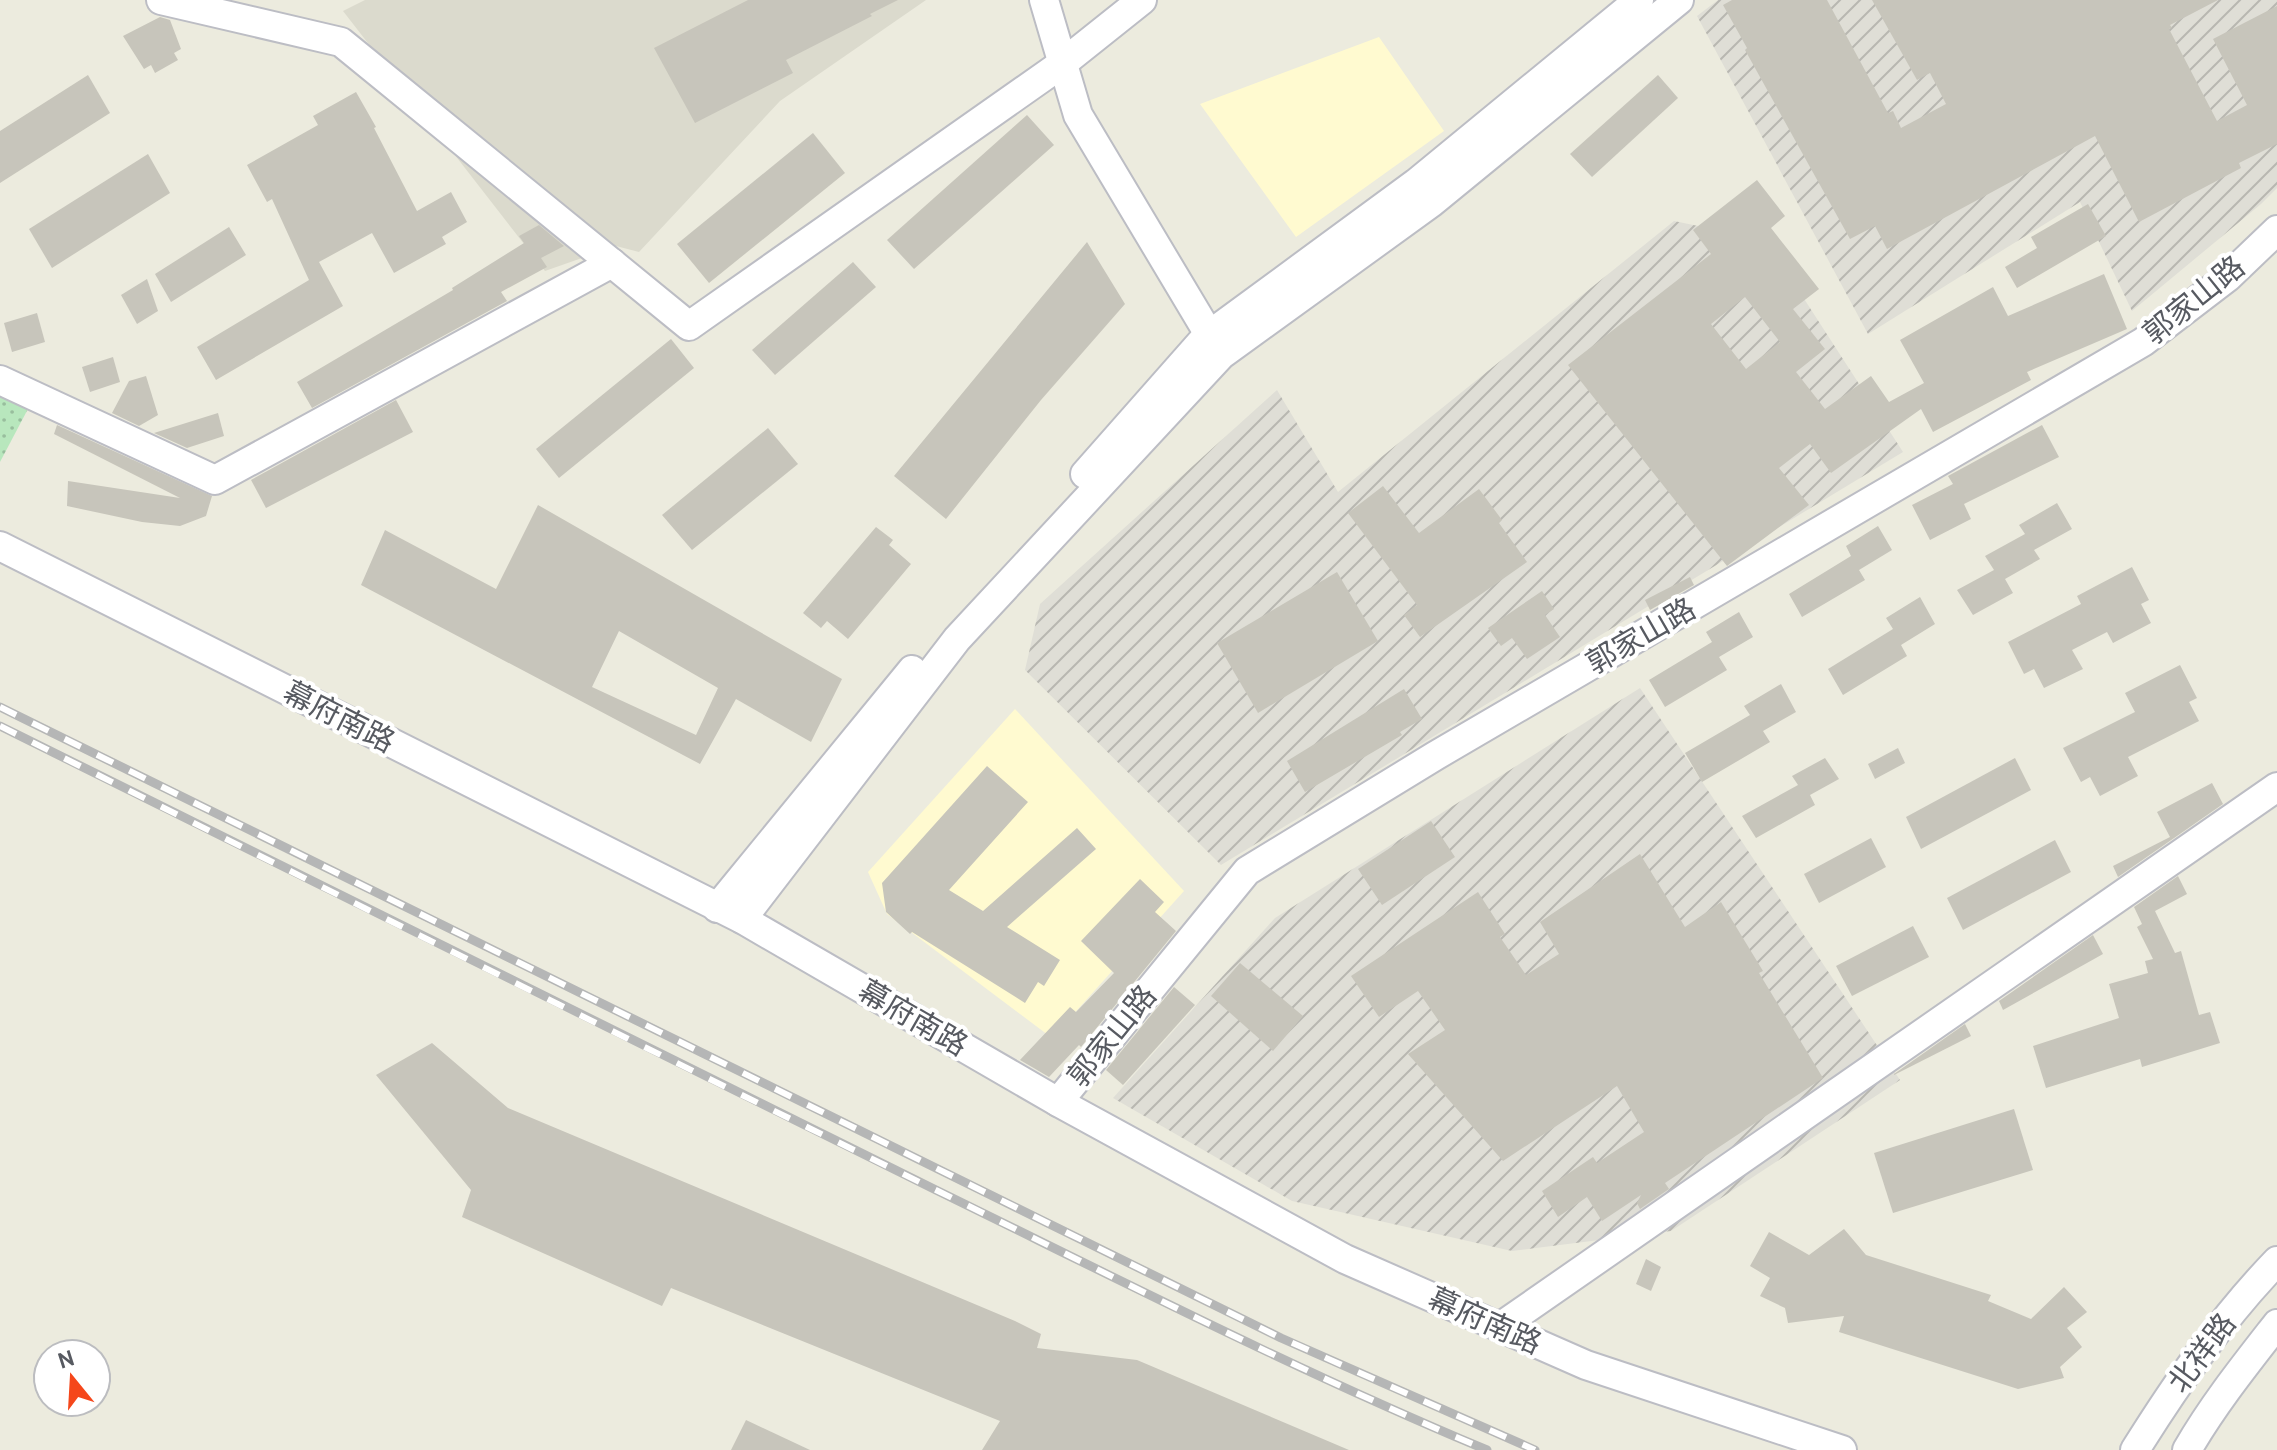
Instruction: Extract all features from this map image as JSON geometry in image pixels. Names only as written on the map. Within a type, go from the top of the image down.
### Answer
[{"type":"street","points":[[161,0],[341,42],[689,326],[1063,63],[1142,0]]},
{"type":"street","points":[[1044,0],[1078,115],[1221,355]]},
{"type":"street","points":[[730,913],[888,697],[1205,338],[1416,183],[1639,0]]},
{"type":"street","points":[[730,913],[957,639],[1221,355],[1431,203],[1679,0]]},
{"type":"street","name":"郭家山路","points":[[1058,1102],[1247,871],[1435,756],[2143,342],[2228,277],[2277,230]]},
{"type":"street","points":[[0,380],[215,480],[612,263]]},
{"type":"street","name":"幕府南路","points":[[0,546],[730,913],[1058,1102],[1345,1259],[1586,1365],[1842,1450]]},
{"type":"street","points":[[1500,1327],[2277,787]]},
{"type":"street","name":"北祥路","points":[[2135,1450],[2209,1340],[2277,1261]]},
{"type":"street","name":"北祥路","points":[[2187,1450],[2225,1392],[2277,1324]]},
{"type":"street","points":[[2189,1368],[2190,1383],[2197,1394],[2225,1392]]},
{"type":"shaded area","points":[[365,0],[926,0],[780,101],[639,252],[616,246],[545,271],[343,11]]},
{"type":"shaded area","points":[[1718,0],[2277,0],[2277,188],[2132,311],[2080,202],[1868,334],[1697,16]]},
{"type":"shaded area","points":[[1379,37],[1444,131],[1296,237],[1200,104]]},
{"type":"shaded area","points":[[1674,221],[1766,240],[1903,452],[1221,865],[1025,670],[1040,604],[1277,390],[1338,492]]},
{"type":"shaded area","points":[[1640,688],[1900,1080],[1671,1231],[1512,1251],[1292,1201],[1113,1098],[1275,918]]},
{"type":"shaded area","points":[[1015,709],[1184,891],[1052,1038],[887,914],[868,872]]},
{"type":"green space","points":[[0,393],[29,407],[0,462]]},
{"type":"building","points":[[748,0],[898,0],[786,60],[793,73],[695,123],[654,48]]},
{"type":"building","points":[[1732,0],[1827,0],[1888,113],[1893,111],[1901,128],[1946,104],[1930,73],[1917,80],[1872,0],[2218,0],[2170,25],[2172,28],[2169,29],[2217,121],[2247,105],[2213,39],[2277,6],[2277,144],[2239,163],[2241,168],[2139,222],[2095,136],[1887,249],[1875,226],[1850,239],[1745,50],[1747,48],[1723,5]]},
{"type":"building","points":[[160,17],[170,20],[181,49],[174,53],[178,60],[155,73],[151,65],[144,69],[123,36]]},
{"type":"building","points":[[88,75],[110,113],[0,183],[0,131]]},
{"type":"building","points":[[1658,75],[1678,98],[1592,177],[1570,154]]},
{"type":"building","points":[[356,92],[417,211],[451,192],[467,222],[442,237],[446,244],[394,273],[372,233],[319,262],[343,306],[216,380],[197,347],[309,280],[272,199],[267,202],[247,165],[318,125],[313,116]]},
{"type":"building","points":[[1027,115],[1054,145],[914,269],[887,240]]},
{"type":"building","points":[[813,133],[845,173],[709,283],[677,244]]},
{"type":"building","points":[[148,154],[170,193],[52,268],[29,229]]},
{"type":"building","points":[[1757,180],[1785,216],[1771,228],[1819,289],[1793,309],[1825,349],[1796,372],[1825,409],[1871,376],[1889,402],[1924,383],[1900,340],[1993,287],[2008,316],[2104,274],[2127,329],[2027,372],[2031,380],[1933,432],[1921,409],[1831,473],[1810,444],[1779,468],[1809,505],[1727,566],[1568,365],[1711,254],[1693,230]],"holes":[[[1745,297],[1780,342],[1746,369],[1711,324]]]},
{"type":"building","points":[[2088,204],[2106,236],[2017,288],[2005,267],[2037,248],[2031,237]]},
{"type":"building","points":[[539,225],[564,246],[541,258],[547,267],[501,292],[507,301],[312,408],[297,382],[453,290],[524,243],[519,236]]},
{"type":"building","points":[[229,227],[246,255],[171,302],[155,274]]},
{"type":"building","points":[[1087,242],[1125,304],[1041,400],[946,519],[894,476]]},
{"type":"building","points":[[853,262],[876,287],[775,375],[752,350]]},
{"type":"building","points":[[147,279],[158,311],[137,324],[121,295]]},
{"type":"building","points":[[37,313],[45,342],[12,352],[4,323]]},
{"type":"building","points":[[671,339],[694,368],[559,478],[536,449]]},
{"type":"building","points":[[113,357],[120,382],[90,392],[82,367]]},
{"type":"building","points":[[146,376],[158,415],[139,426],[112,413],[129,381]]},
{"type":"building","points":[[396,400],[413,432],[266,508],[251,480]]},
{"type":"building","points":[[218,413],[224,436],[187,448],[154,433]]},
{"type":"building","points":[[57,425],[212,496],[206,516],[180,526],[142,522],[67,506],[68,481],[180,498],[54,434]]},
{"type":"building","points":[[2042,425],[2059,457],[1964,504],[1971,519],[1930,540],[1912,505],[1953,484],[1948,476]]},
{"type":"building","points":[[768,428],[798,464],[692,550],[662,515]]},
{"type":"building","points":[[1383,486],[1419,533],[1479,489],[1527,562],[1420,637],[1404,615],[1417,605],[1348,513]]},
{"type":"building","points":[[2057,503],[2072,529],[2034,550],[2040,559],[2005,579],[2013,593],[1973,615],[1957,590],[1994,570],[1985,556],[2025,534],[2019,525]]},
{"type":"building","points":[[538,505],[842,679],[811,742],[736,699],[700,764],[361,585],[385,530],[496,589]],"holes":[[[619,631],[718,688],[696,735],[592,687]]]},
{"type":"building","points":[[1878,526],[1892,550],[1859,570],[1865,580],[1802,617],[1789,594],[1851,556],[1846,546]]},
{"type":"building","points":[[876,527],[893,540],[889,545],[911,564],[848,639],[827,621],[821,628],[803,613]]},
{"type":"building","points":[[2132,567],[2149,600],[2141,604],[2151,623],[2113,643],[2107,632],[2072,650],[2083,669],[2044,688],[2034,669],[2024,674],[2008,642],[2081,604],[2077,596]]},
{"type":"building","points":[[1337,572],[1378,641],[1258,713],[1217,643]]},
{"type":"building","points":[[1690,577],[1694,585],[1650,610],[1645,600]]},
{"type":"building","points":[[1542,591],[1554,609],[1545,615],[1560,637],[1527,659],[1512,638],[1501,646],[1488,628]]},
{"type":"building","points":[[1920,597],[1935,624],[1901,645],[1907,656],[1843,695],[1828,669],[1893,629],[1886,618]]},
{"type":"building","points":[[1739,612],[1753,637],[1719,657],[1727,670],[1665,707],[1649,680],[1712,642],[1706,632]]},
{"type":"building","points":[[2180,665],[2197,698],[2189,702],[2199,721],[2128,757],[2138,776],[2100,796],[2090,777],[2081,782],[2063,748],[2135,712],[2125,693]]},
{"type":"building","points":[[1781,684],[1796,712],[1763,731],[1770,742],[1702,782],[1685,753],[1750,715],[1744,706]]},
{"type":"building","points":[[1404,689],[1422,719],[1400,732],[1402,735],[1305,792],[1287,761]]},
{"type":"building","points":[[1898,748],[1905,763],[1875,779],[1868,764]]},
{"type":"building","points":[[1825,758],[1839,779],[1810,795],[1815,805],[1756,838],[1742,816],[1798,785],[1792,776]]},
{"type":"building","points":[[2015,758],[2031,790],[1921,849],[1906,817]]},
{"type":"building","points":[[987,766],[1028,802],[949,890],[983,911],[1077,828],[1096,849],[1007,927],[1060,960],[1044,986],[1038,982],[1025,1003],[912,932],[910,934],[886,912],[882,883]]},
{"type":"building","points":[[2212,783],[2223,804],[2118,877],[2113,866],[2170,837],[2157,812]]},
{"type":"building","points":[[1431,821],[1455,857],[1382,905],[1358,869]]},
{"type":"building","points":[[1871,838],[1886,867],[1819,903],[1804,874]]},
{"type":"building","points":[[2055,840],[2071,872],[1963,930],[1947,898]]},
{"type":"building","points":[[1640,854],[1685,927],[1721,902],[1763,971],[1759,973],[1823,1078],[1665,1183],[1669,1189],[1640,1209],[1637,1203],[1641,1195],[1602,1221],[1587,1197],[1558,1217],[1542,1191],[1593,1157],[1597,1163],[1644,1132],[1617,1086],[1503,1161],[1408,1054],[1445,1030],[1418,991],[1379,1017],[1351,976],[1478,892],[1505,934],[1500,937],[1526,975],[1559,954],[1540,922]]},
{"type":"building","points":[[2178,876],[2187,894],[2155,911],[2175,953],[2181,951],[2199,1015],[2210,1012],[2220,1043],[2142,1067],[2140,1059],[2046,1088],[2033,1046],[2119,1018],[2109,984],[2148,973],[2145,961],[2153,959],[2137,927],[2142,924],[2134,907]]},
{"type":"building","points":[[1140,879],[1164,902],[1155,912],[1176,931],[1081,1047],[1079,1045],[1049,1077],[1020,1060],[1070,1007],[1076,1012],[1114,973],[1081,941]]},
{"type":"building","points":[[1913,926],[1929,957],[1852,996],[1836,966]]},
{"type":"building","points":[[2093,935],[2103,954],[2003,1010],[1999,1001]]},
{"type":"building","points":[[1240,963],[1303,1016],[1273,1051],[1211,996]]},
{"type":"building","points":[[1174,987],[1195,1005],[1123,1085],[1106,1070]]},
{"type":"building","points":[[1965,1024],[1971,1036],[1894,1075],[1894,1074]]},
{"type":"building","points":[[432,1043],[508,1108],[1015,1321],[1041,1334],[1037,1348],[1137,1360],[1349,1450],[982,1450],[1000,1421],[671,1288],[662,1306],[462,1217],[471,1190],[376,1075]]},
{"type":"building","points":[[2014,1109],[2033,1170],[1893,1213],[1874,1153]]},
{"type":"building","points":[[1844,1229],[1866,1255],[1991,1295],[1988,1301],[2031,1319],[2064,1287],[2087,1312],[2067,1328],[2082,1347],[2060,1367],[2064,1378],[2018,1389],[1839,1332],[1844,1316],[1788,1323],[1785,1308],[1760,1296],[1770,1278],[1750,1266],[1769,1232],[1809,1255]]},
{"type":"building","points":[[1646,1259],[1661,1267],[1651,1291],[1636,1284]]},
{"type":"building","points":[[746,1420],[810,1450],[731,1450]]},
{"type":"railway","points":[[0,707],[1281,1338],[1535,1450]]},
{"type":"railway","points":[[0,726],[1142,1291],[1348,1389],[1487,1450]]}]
